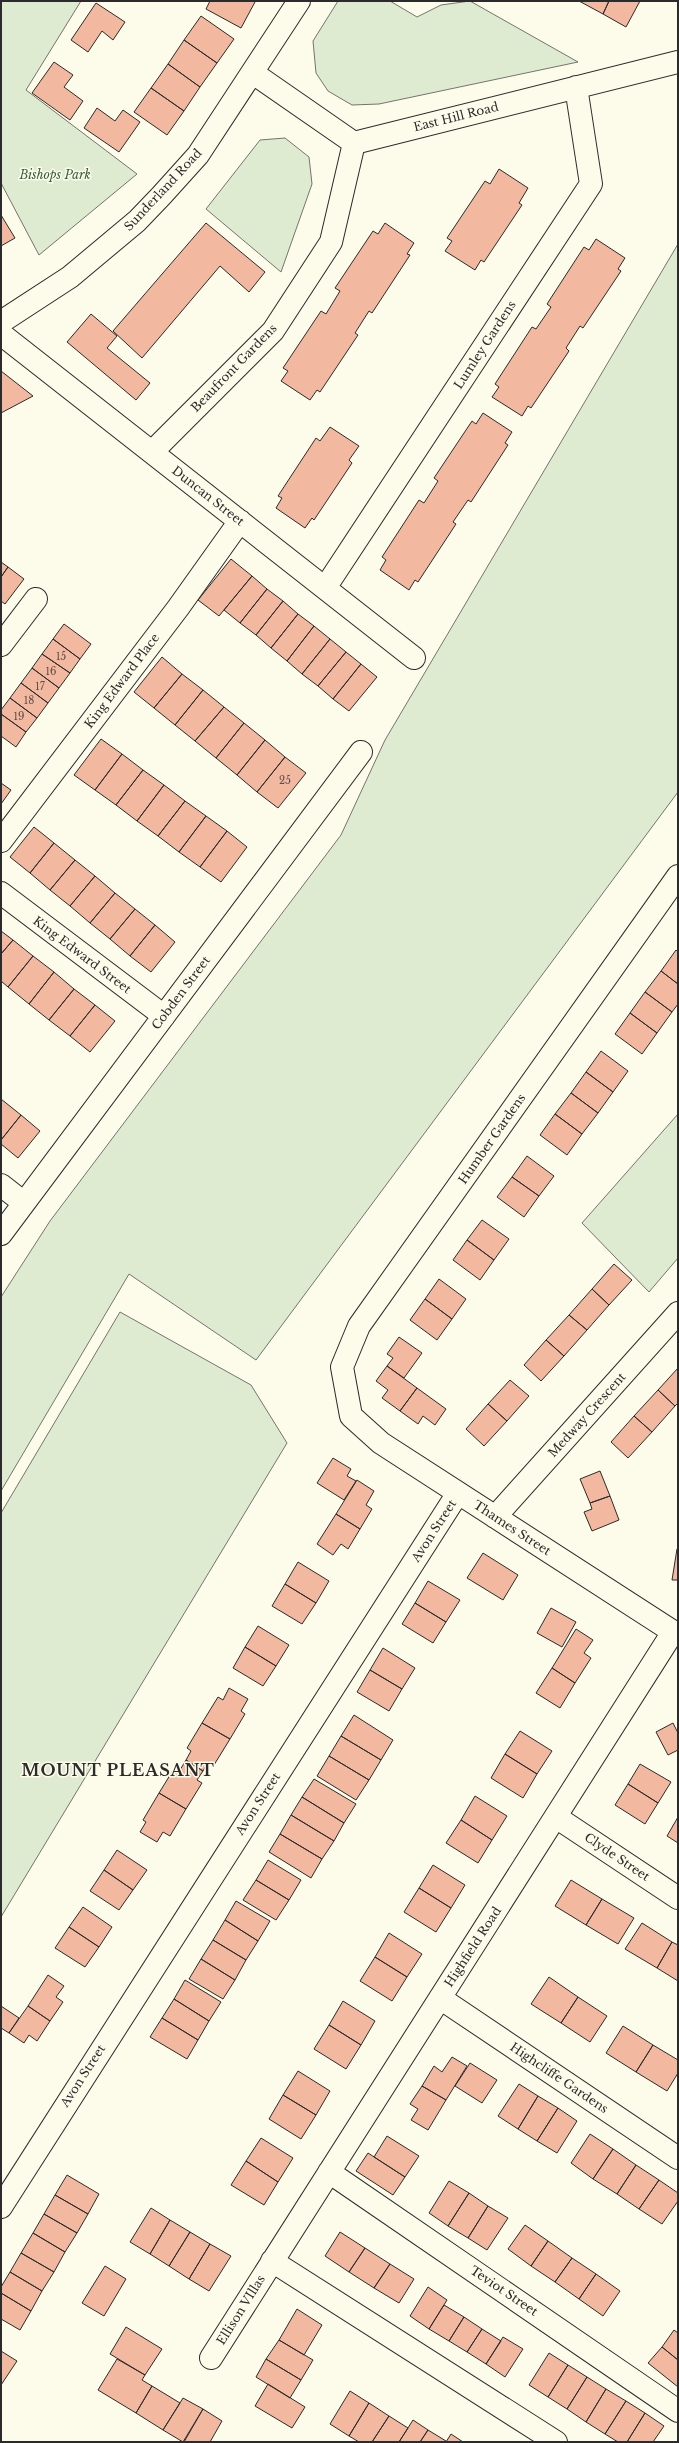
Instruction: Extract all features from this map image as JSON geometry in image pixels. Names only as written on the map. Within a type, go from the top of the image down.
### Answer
[{"type":"street","name":"Sunderland Road","points":[[1,322],[70,278],[137,221],[198,155],[299,1]]},
{"type":"street","name":"East Hill Road","points":[[354,143],[678,62]]},
{"type":"street","points":[[253,73],[354,143]]},
{"type":"street","name":"Lumley Gardens","points":[[325,588],[591,184],[576,87]]},
{"type":"street","name":"Beaufront Gardens","points":[[152,452],[273,331],[331,242],[354,143]]},
{"type":"street","name":"Duncan Street","points":[[1,334],[414,658]]},
{"type":"street","name":"King Edward Place","points":[[1,841],[178,608],[240,521]]},
{"type":"street","points":[[1,645],[36,599]]},
{"type":"street","name":"Cobden Street","points":[[1,1234],[361,752]]},
{"type":"street","name":"Humber Gardens","points":[[351,1416],[342,1367],[359,1326],[678,876]]},
{"type":"street","name":"King Edward Street","points":[[1,893],[164,1016]]},
{"type":"street","points":[[1,1185],[24,1203]]},
{"type":"street","name":"Medway Crescent","points":[[496,1517],[678,1313]]},
{"type":"street","name":"Thames Street","points":[[351,1416],[381,1443],[676,1634]]},
{"type":"street","name":"Avon Street","points":[[1,2207],[58,2115],[458,1493]]},
{"type":"street","name":"Highfield Road","points":[[272,2261],[556,1817],[676,1634]]},
{"type":"street","name":"Clyde Street","points":[[556,1817],[678,1898]]},
{"type":"street","name":"Highcliffe Gardens","points":[[440,1998],[678,2158]]},
{"type":"street","name":"Teviot Street","points":[[329,2172],[678,2411]]},
{"type":"street","points":[[272,2261],[556,2442]]},
{"type":"street","name":"Ellison VIllas","points":[[211,2358],[272,2261]]},
{"type":"green space","name":"Bishops Park","points":[[1,1],[81,1],[26,90],[137,174],[39,255],[1,183]]},
{"type":"green space","points":[[338,1],[390,1],[417,17],[441,5],[470,1],[578,62],[379,104],[352,105],[328,91],[316,73],[313,41]]},
{"type":"green space","points":[[285,138],[309,157],[312,184],[281,272],[206,209],[260,140]]},
{"type":"green space","points":[[678,244],[678,792],[256,1360],[129,1274],[1,1491],[1,1297],[50,1221],[341,835],[385,740]]},
{"type":"green space","points":[[678,1114],[678,1258],[649,1292],[582,1223]]},
{"type":"green space","points":[[120,1312],[251,1385],[287,1443],[1,1917],[1,1513]]},
{"type":"building","points":[[210,1],[255,2],[241,28],[206,9]]},
{"type":"building","points":[[579,1],[609,1],[603,14]]},
{"type":"building","points":[[609,1],[640,1],[626,27],[603,14]]},
{"type":"building","points":[[96,3],[125,22],[113,40],[102,31],[88,52],[71,40]]},
{"type":"building","points":[[201,16],[234,39],[217,63],[184,40]]},
{"type":"building","points":[[184,40],[217,63],[200,87],[168,64]]},
{"type":"building","points":[[54,62],[73,75],[64,87],[83,101],[70,120],[32,93]]},
{"type":"building","points":[[168,64],[200,87],[184,111],[151,88]]},
{"type":"building","points":[[151,88],[184,111],[167,135],[134,112]]},
{"type":"building","points":[[97,108],[115,121],[123,110],[140,122],[119,152],[84,128]]},
{"type":"building","points":[[499,169],[528,188],[519,203],[522,205],[484,262],[481,260],[475,270],[445,251],[452,241],[447,238],[485,181],[490,184]]},
{"type":"building","points":[[1,215],[15,238],[1,246]]},
{"type":"building","points":[[206,223],[265,272],[249,292],[220,266],[142,358],[113,331]]},
{"type":"building","points":[[385,223],[414,243],[407,254],[410,255],[372,313],[369,311],[355,333],[358,335],[320,392],[317,390],[310,400],[281,381],[288,371],[283,368],[321,311],[326,314],[340,291],[335,288],[373,231],[378,234]]},
{"type":"building","points":[[596,239],[625,258],[618,269],[621,271],[583,328],[580,326],[566,348],[569,351],[531,408],[528,406],[522,416],[492,397],[499,387],[495,384],[532,327],[536,329],[551,307],[547,304],[584,247],[589,250]]},
{"type":"building","points":[[91,314],[117,336],[107,348],[150,383],[136,400],[67,342]]},
{"type":"building","points":[[1,371],[33,396],[1,413]]},
{"type":"building","points":[[483,413],[512,432],[505,443],[508,445],[471,502],[468,500],[453,522],[456,524],[418,582],[415,580],[409,590],[380,570],[386,560],[382,557],[419,500],[424,503],[438,481],[434,478],[472,421],[476,424]]},
{"type":"building","points":[[330,427],[359,446],[349,460],[352,463],[314,520],[312,518],[305,528],[276,508],[282,498],[278,496],[316,438],[320,441]]},
{"type":"building","points":[[231,559],[252,576],[219,616],[198,600]]},
{"type":"building","points":[[1,562],[8,567],[1,577]]},
{"type":"building","points":[[8,567],[24,579],[5,604],[1,601],[1,577]]},
{"type":"building","points":[[252,576],[267,589],[240,623],[224,610]]},
{"type":"building","points":[[267,589],[283,601],[256,635],[240,623]]},
{"type":"building","points":[[283,601],[298,614],[271,648],[256,635]]},
{"type":"building","points":[[298,614],[314,626],[287,661],[271,648]]},
{"type":"building","points":[[64,624],[91,644],[80,659],[53,639]]},
{"type":"building","points":[[314,626],[330,639],[302,674],[287,661]]},
{"type":"building","points":[[53,639],[80,659],[70,673],[42,654]]},
{"type":"building","points":[[330,639],[346,652],[318,686],[302,674]]},
{"type":"building","points":[[346,652],[361,664],[333,699],[318,686]]},
{"type":"building","points":[[42,654],[70,673],[59,688],[32,668]]},
{"type":"building","points":[[162,657],[182,674],[154,708],[134,692]]},
{"type":"building","points":[[361,664],[377,677],[349,711],[333,699]]},
{"type":"building","points":[[32,668],[59,688],[48,703],[21,683]]},
{"type":"building","points":[[182,674],[203,690],[175,725],[154,708]]},
{"type":"building","points":[[21,683],[48,703],[37,718],[10,698]]},
{"type":"building","points":[[203,690],[224,707],[195,741],[175,725]]},
{"type":"building","points":[[10,698],[37,718],[26,732],[1,714],[1,710]]},
{"type":"building","points":[[224,707],[244,723],[216,758],[195,741]]},
{"type":"building","points":[[1,714],[26,732],[16,747],[1,736]]},
{"type":"building","points":[[244,723],[265,740],[237,775],[216,758]]},
{"type":"building","points":[[101,739],[122,754],[95,790],[74,775]]},
{"type":"building","points":[[265,740],[285,757],[257,792],[237,775]]},
{"type":"building","points":[[122,754],[143,770],[116,805],[95,790]]},
{"type":"building","points":[[285,757],[306,773],[278,808],[257,792]]},
{"type":"building","points":[[143,770],[164,785],[137,821],[116,805]]},
{"type":"building","points":[[1,783],[11,790],[1,804]]},
{"type":"building","points":[[164,785],[185,801],[158,836],[137,821]]},
{"type":"building","points":[[185,801],[206,816],[179,852],[158,836]]},
{"type":"building","points":[[206,816],[227,831],[200,867],[179,852]]},
{"type":"building","points":[[34,827],[54,843],[30,873],[10,857]]},
{"type":"building","points":[[227,831],[247,847],[221,882],[200,867]]},
{"type":"building","points":[[54,843],[75,860],[50,890],[30,873]]},
{"type":"building","points":[[75,860],[95,876],[70,906],[50,890]]},
{"type":"building","points":[[95,876],[115,893],[90,923],[70,906]]},
{"type":"building","points":[[115,893],[135,909],[110,939],[90,923]]},
{"type":"building","points":[[135,909],[155,925],[130,956],[110,939]]},
{"type":"building","points":[[155,925],[175,942],[151,972],[130,956]]},
{"type":"building","points":[[1,931],[13,940],[1,954]]},
{"type":"building","points":[[13,940],[33,956],[8,987],[1,981],[1,954]]},
{"type":"building","points":[[676,950],[678,952],[678,984],[661,971]]},
{"type":"building","points":[[33,956],[54,972],[29,1004],[8,987]]},
{"type":"building","points":[[661,971],[678,984],[678,1004],[672,1012],[645,992]]},
{"type":"building","points":[[54,972],[74,989],[49,1020],[29,1004]]},
{"type":"building","points":[[74,989],[95,1005],[70,1036],[49,1020]]},
{"type":"building","points":[[645,992],[672,1012],[657,1033],[630,1013]]},
{"type":"building","points":[[95,1005],[115,1021],[90,1052],[70,1036]]},
{"type":"building","points":[[630,1013],[657,1033],[642,1054],[615,1034]]},
{"type":"building","points":[[601,1051],[628,1071],[613,1092],[586,1072]]},
{"type":"building","points":[[586,1072],[613,1092],[598,1113],[571,1093]]},
{"type":"building","points":[[571,1093],[598,1113],[582,1134],[555,1114]]},
{"type":"building","points":[[1,1099],[21,1115],[1,1140]]},
{"type":"building","points":[[555,1114],[582,1134],[567,1155],[540,1135]]},
{"type":"building","points":[[21,1115],[40,1131],[18,1158],[1,1144],[1,1140]]},
{"type":"building","points":[[527,1156],[554,1176],[539,1196],[512,1177]]},
{"type":"building","points":[[512,1177],[539,1196],[524,1217],[497,1197]]},
{"type":"building","points":[[482,1220],[509,1239],[494,1260],[467,1240]]},
{"type":"building","points":[[467,1240],[494,1260],[480,1280],[453,1260]]},
{"type":"building","points":[[614,1264],[632,1280],[609,1305],[592,1289]]},
{"type":"building","points":[[439,1279],[466,1299],[452,1319],[425,1299]]},
{"type":"building","points":[[592,1289],[609,1305],[587,1330],[569,1315]]},
{"type":"building","points":[[425,1299],[452,1319],[437,1340],[410,1320]]},
{"type":"building","points":[[569,1315],[587,1330],[564,1356],[546,1340]]},
{"type":"building","points":[[399,1337],[422,1353],[404,1378],[387,1366],[393,1358],[387,1354]]},
{"type":"building","points":[[546,1340],[564,1356],[541,1381],[524,1365]]},
{"type":"building","points":[[387,1366],[417,1388],[400,1411],[382,1398],[388,1390],[376,1381]]},
{"type":"building","points":[[678,1368],[678,1403],[675,1406],[658,1390]]},
{"type":"building","points":[[510,1380],[529,1396],[507,1421],[488,1404]]},
{"type":"building","points":[[417,1388],[446,1409],[435,1425],[423,1416],[418,1424],[400,1411]]},
{"type":"building","points":[[658,1390],[675,1406],[652,1432],[634,1416]]},
{"type":"building","points":[[488,1404],[507,1421],[484,1446],[466,1429]]},
{"type":"building","points":[[634,1416],[652,1432],[628,1458],[611,1442]]},
{"type":"building","points":[[333,1458],[351,1469],[347,1476],[356,1481],[344,1500],[317,1483]]},
{"type":"building","points":[[600,1471],[610,1496],[590,1503],[580,1479]]},
{"type":"building","points":[[357,1480],[374,1491],[366,1505],[372,1509],[360,1529],[336,1514]]},
{"type":"building","points":[[610,1496],[619,1520],[592,1531],[584,1512],[592,1509],[590,1503]]},
{"type":"building","points":[[336,1514],[360,1529],[348,1549],[341,1544],[333,1555],[317,1544]]},
{"type":"building","points":[[677,1549],[678,1580],[672,1580]]},
{"type":"building","points":[[483,1553],[518,1575],[503,1600],[467,1578]]},
{"type":"building","points":[[298,1562],[329,1581],[316,1603],[285,1584]]},
{"type":"building","points":[[428,1581],[460,1600],[446,1622],[415,1603]]},
{"type":"building","points":[[285,1584],[316,1603],[302,1624],[272,1606]]},
{"type":"building","points":[[415,1603],[446,1622],[433,1643],[402,1624]]},
{"type":"building","points":[[551,1608],[576,1622],[562,1647],[537,1633]]},
{"type":"building","points":[[258,1626],[289,1645],[276,1666],[245,1647]]},
{"type":"building","points":[[576,1629],[593,1640],[584,1653],[591,1658],[575,1683],[552,1668]]},
{"type":"building","points":[[245,1647],[276,1666],[263,1686],[233,1668]]},
{"type":"building","points":[[383,1648],[415,1668],[402,1689],[370,1670]]},
{"type":"building","points":[[552,1668],[575,1683],[560,1708],[536,1693]]},
{"type":"building","points":[[370,1670],[402,1689],[389,1711],[357,1692]]},
{"type":"building","points":[[229,1688],[248,1699],[241,1711],[245,1714],[230,1739],[202,1723],[218,1697],[223,1700]]},
{"type":"building","points":[[354,1715],[393,1740],[381,1760],[341,1736]]},
{"type":"building","points":[[202,1723],[230,1739],[214,1765],[208,1762],[203,1771],[186,1760],[191,1751],[187,1748]]},
{"type":"building","points":[[673,1723],[678,1733],[678,1750],[668,1755],[656,1732]]},
{"type":"building","points":[[520,1731],[552,1751],[537,1774],[505,1754]]},
{"type":"building","points":[[341,1736],[381,1760],[369,1780],[329,1756]]},
{"type":"building","points":[[505,1754],[537,1774],[523,1798],[491,1778]]},
{"type":"building","points":[[329,1756],[369,1780],[356,1800],[317,1776]]},
{"type":"building","points":[[186,1760],[203,1771],[197,1780],[202,1783],[186,1809],[159,1793],[175,1767],[180,1770]]},
{"type":"building","points":[[640,1764],[671,1782],[658,1803],[628,1784]]},
{"type":"building","points":[[314,1779],[356,1804],[344,1823],[302,1797]]},
{"type":"building","points":[[628,1784],[658,1803],[645,1824],[615,1805]]},
{"type":"building","points":[[159,1793],[186,1809],[170,1836],[163,1832],[157,1842],[140,1832],[146,1822],[143,1820]]},
{"type":"building","points":[[475,1796],[507,1816],[492,1840],[461,1820]]},
{"type":"building","points":[[302,1797],[344,1823],[334,1841],[291,1815]]},
{"type":"building","points":[[291,1815],[334,1841],[322,1859],[280,1834]]},
{"type":"building","points":[[678,1817],[678,1843],[667,1836]]},
{"type":"building","points":[[461,1820],[492,1840],[478,1863],[446,1843]]},
{"type":"building","points":[[280,1834],[322,1859],[311,1878],[269,1852]]},
{"type":"building","points":[[117,1850],[147,1870],[133,1890],[104,1870]]},
{"type":"building","points":[[268,1860],[301,1880],[289,1900],[256,1880]]},
{"type":"building","points":[[433,1865],[465,1885],[451,1908],[419,1888]]},
{"type":"building","points":[[104,1870],[133,1890],[119,1910],[90,1891]]},
{"type":"building","points":[[256,1880],[289,1900],[276,1920],[243,1900]]},
{"type":"building","points":[[571,1880],[602,1899],[586,1925],[555,1906]]},
{"type":"building","points":[[419,1888],[451,1908],[436,1932],[404,1912]]},
{"type":"building","points":[[602,1899],[634,1918],[618,1944],[586,1925]]},
{"type":"building","points":[[236,1901],[270,1921],[258,1941],[225,1920]]},
{"type":"building","points":[[83,1907],[112,1927],[99,1947],[69,1927]]},
{"type":"building","points":[[225,1920],[258,1941],[246,1960],[213,1940]]},
{"type":"building","points":[[642,1923],[672,1942],[657,1968],[625,1949]]},
{"type":"building","points":[[69,1927],[99,1947],[85,1967],[55,1948]]},
{"type":"building","points":[[389,1933],[422,1954],[407,1977],[375,1957]]},
{"type":"building","points":[[213,1940],[246,1960],[235,1980],[201,1959]]},
{"type":"building","points":[[672,1942],[678,1945],[678,1981],[657,1968]]},
{"type":"building","points":[[375,1957],[407,1977],[392,2001],[360,1981]]},
{"type":"building","points":[[201,1959],[235,1980],[223,1999],[189,1979]]},
{"type":"building","points":[[48,1975],[64,1986],[56,1997],[63,2002],[50,2021],[28,2006]]},
{"type":"building","points":[[549,1977],[578,1997],[561,2023],[531,2004]]},
{"type":"building","points":[[185,1980],[221,2002],[209,2021],[174,1999]]},
{"type":"building","points":[[578,1997],[607,2016],[590,2042],[561,2023]]},
{"type":"building","points":[[174,1999],[209,2021],[198,2040],[162,2018]]},
{"type":"building","points":[[343,2001],[375,2021],[361,2045],[329,2025]]},
{"type":"building","points":[[1,2006],[19,2018],[9,2033],[1,2028]]},
{"type":"building","points":[[28,2006],[50,2021],[37,2041],[29,2035],[24,2043],[9,2033]]},
{"type":"building","points":[[162,2018],[198,2040],[187,2059],[150,2037]]},
{"type":"building","points":[[329,2025],[361,2045],[346,2069],[314,2049]]},
{"type":"building","points":[[623,2026],[653,2045],[636,2072],[606,2053]]},
{"type":"building","points":[[653,2045],[678,2060],[678,2073],[667,2091],[636,2072]]},
{"type":"building","points":[[452,2057],[467,2066],[446,2100],[422,2086],[434,2066],[442,2072]]},
{"type":"building","points":[[470,2063],[497,2080],[482,2103],[455,2086]]},
{"type":"building","points":[[298,2071],[330,2091],[316,2115],[283,2095]]},
{"type":"building","points":[[519,2084],[538,2096],[518,2129],[498,2116]]},
{"type":"building","points":[[422,2086],[446,2100],[428,2130],[411,2120],[418,2109],[410,2104]]},
{"type":"building","points":[[283,2095],[316,2115],[301,2139],[269,2119]]},
{"type":"building","points":[[538,2096],[558,2108],[537,2141],[518,2129]]},
{"type":"building","points":[[558,2108],[577,2121],[557,2153],[537,2141]]},
{"type":"building","points":[[590,2134],[613,2149],[593,2179],[571,2163]]},
{"type":"building","points":[[387,2136],[419,2156],[405,2177],[374,2157]]},
{"type":"building","points":[[261,2138],[293,2158],[278,2182],[246,2161]]},
{"type":"building","points":[[613,2149],[636,2165],[617,2194],[593,2179]]},
{"type":"building","points":[[368,2153],[405,2177],[393,2195],[356,2171]]},
{"type":"building","points":[[246,2161],[278,2182],[264,2205],[231,2185]]},
{"type":"building","points":[[636,2165],[659,2180],[639,2209],[617,2194]]},
{"type":"building","points":[[67,2175],[99,2194],[88,2214],[55,2195]]},
{"type":"building","points":[[659,2180],[678,2193],[678,2201],[662,2224],[639,2209]]},
{"type":"building","points":[[449,2181],[469,2193],[448,2226],[429,2213]]},
{"type":"building","points":[[469,2193],[488,2206],[468,2238],[448,2226]]},
{"type":"building","points":[[55,2195],[88,2214],[77,2233],[44,2214]]},
{"type":"building","points":[[488,2206],[508,2218],[487,2250],[468,2238]]},
{"type":"building","points":[[151,2208],[170,2220],[150,2254],[130,2242]]},
{"type":"building","points":[[44,2214],[77,2233],[65,2252],[33,2233]]},
{"type":"building","points":[[170,2220],[190,2232],[169,2266],[150,2254]]},
{"type":"building","points":[[525,2225],[548,2241],[531,2266],[508,2249]]},
{"type":"building","points":[[190,2232],[210,2244],[189,2279],[169,2266]]},
{"type":"building","points":[[340,2232],[365,2248],[349,2272],[325,2256]]},
{"type":"building","points":[[33,2233],[65,2252],[54,2272],[21,2253]]},
{"type":"building","points":[[548,2241],[572,2258],[555,2282],[531,2266]]},
{"type":"building","points":[[210,2244],[231,2256],[209,2291],[189,2279]]},
{"type":"building","points":[[365,2248],[390,2264],[374,2288],[349,2272]]},
{"type":"building","points":[[21,2253],[54,2272],[42,2291],[10,2272]]},
{"type":"building","points":[[572,2258],[596,2274],[579,2299],[555,2282]]},
{"type":"building","points":[[390,2264],[414,2279],[399,2303],[374,2288]]},
{"type":"building","points":[[105,2266],[126,2279],[104,2316],[82,2303]]},
{"type":"building","points":[[10,2272],[42,2291],[31,2311],[1,2293],[1,2287]]},
{"type":"building","points":[[596,2274],[620,2291],[603,2316],[579,2299]]},
{"type":"building","points":[[428,2287],[447,2300],[429,2329],[410,2316]]},
{"type":"building","points":[[1,2293],[31,2311],[20,2330],[1,2319]]},
{"type":"building","points":[[444,2305],[464,2317],[449,2341],[429,2329]]},
{"type":"building","points":[[297,2309],[322,2325],[304,2355],[279,2340]]},
{"type":"building","points":[[464,2317],[482,2329],[467,2352],[449,2341]]},
{"type":"building","points":[[126,2327],[162,2349],[145,2375],[110,2354]]},
{"type":"building","points":[[482,2329],[501,2341],[486,2364],[467,2352]]},
{"type":"building","points":[[674,2330],[678,2333],[678,2360],[662,2347]]},
{"type":"building","points":[[503,2337],[523,2349],[505,2377],[486,2364]]},
{"type":"building","points":[[279,2340],[313,2360],[301,2380],[266,2359]]},
{"type":"building","points":[[662,2347],[678,2360],[678,2387],[648,2363]]},
{"type":"building","points":[[1,2351],[17,2361],[1,2385]]},
{"type":"building","points":[[549,2353],[568,2365],[548,2397],[529,2385]]},
{"type":"building","points":[[117,2359],[145,2375],[142,2380],[152,2386],[136,2413],[98,2390]]},
{"type":"building","points":[[266,2359],[301,2380],[290,2398],[256,2377]]},
{"type":"building","points":[[568,2365],[587,2377],[567,2409],[548,2397]]},
{"type":"building","points":[[587,2377],[606,2389],[586,2422],[567,2409]]},
{"type":"building","points":[[268,2384],[305,2407],[292,2428],[255,2406]]},
{"type":"building","points":[[152,2386],[180,2403],[163,2430],[136,2413]]},
{"type":"building","points":[[606,2389],[626,2401],[605,2434],[586,2422]]},
{"type":"building","points":[[350,2391],[369,2403],[349,2436],[330,2424]]},
{"type":"building","points":[[183,2398],[203,2409],[183,2442],[163,2430]]},
{"type":"building","points":[[626,2401],[645,2413],[627,2442],[618,2442],[605,2434]]},
{"type":"building","points":[[369,2403],[389,2416],[372,2442],[359,2442],[349,2436]]},
{"type":"building","points":[[203,2409],[222,2421],[210,2442],[184,2442]]},
{"type":"building","points":[[645,2413],[664,2426],[653,2442],[627,2442]]},
{"type":"building","points":[[389,2416],[408,2428],[399,2442],[372,2442]]},
{"type":"building","points":[[413,2420],[428,2430],[420,2442],[399,2442]]},
{"type":"building","points":[[428,2430],[446,2441],[446,2442],[420,2442]]},
{"type":"building","points":[[451,2434],[463,2442],[446,2442]]},
{"type":"district","name":"MOUNT PLEASANT","points":[[118,1770]]}]
